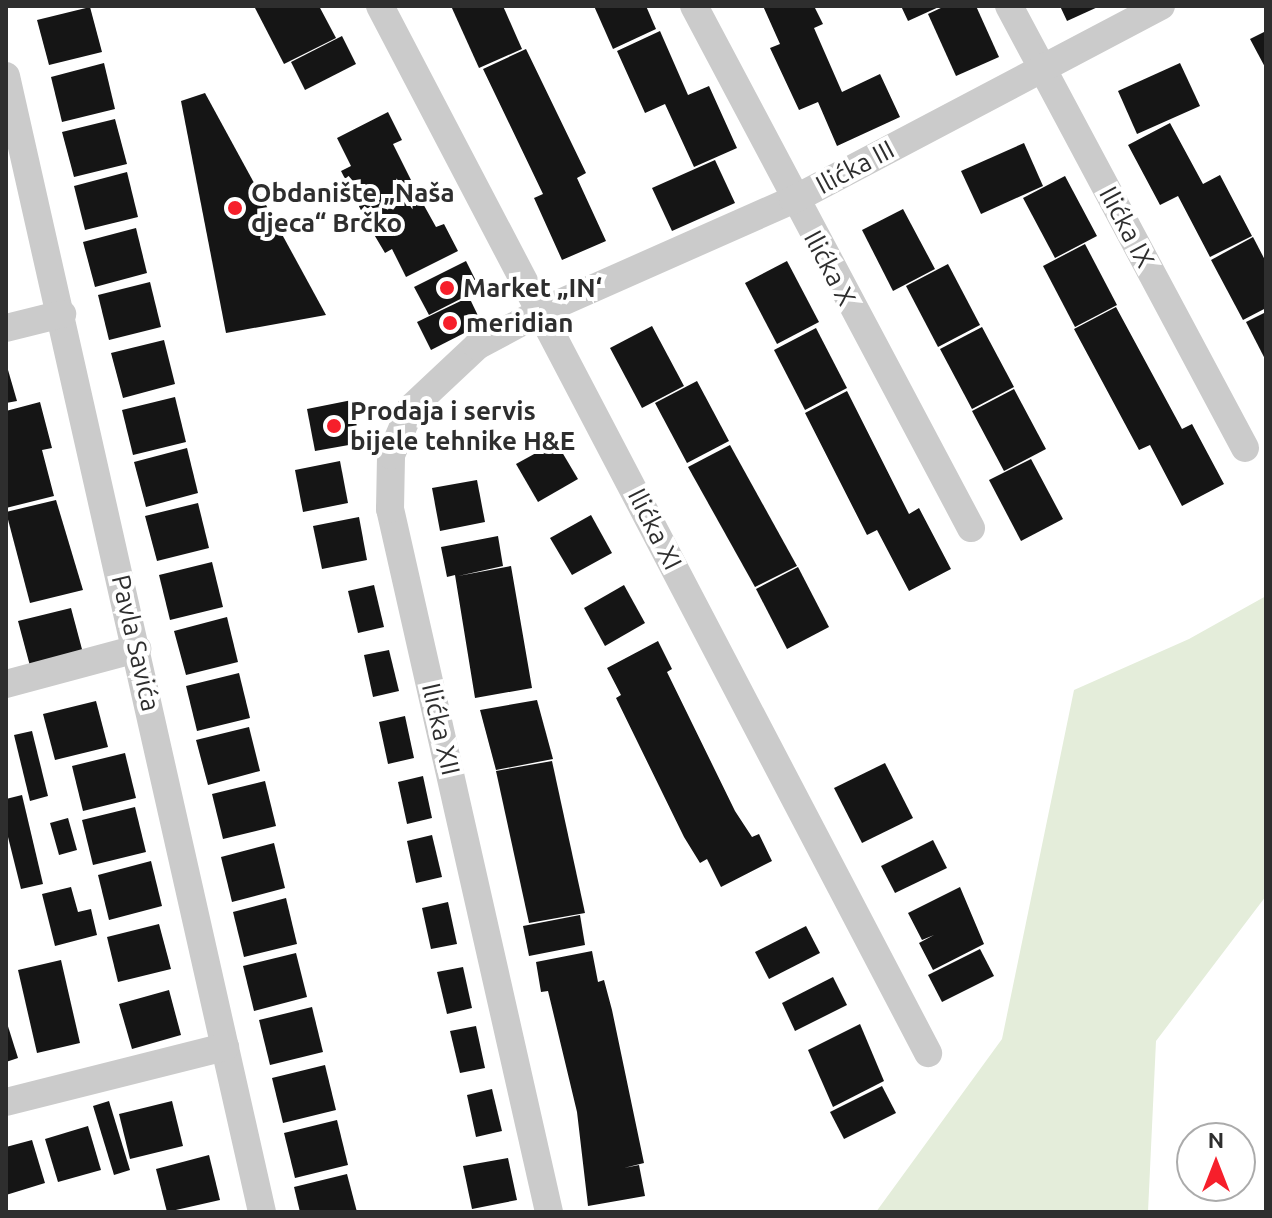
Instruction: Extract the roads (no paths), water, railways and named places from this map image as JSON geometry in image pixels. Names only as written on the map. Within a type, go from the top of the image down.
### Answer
[{"type":"street","name":"Ilićka XI","points":[[380,6],[928,1053]]},
{"type":"street","name":"Ilićka X","points":[[694,6],[793,200],[971,528]]},
{"type":"street","name":"Ilićka IX","points":[[1009,6],[1245,448]]},
{"type":"street","name":"Ilićka III","points":[[542,311],[793,200],[1161,6]]},
{"type":"street","name":"Pavla Savića","points":[[6,76],[262,1212]]},
{"type":"street","name":"Ilićka XII","points":[[542,311],[477,346],[411,408],[391,455],[390,509],[549,1212]]},
{"type":"street","points":[[6,328],[62,314]]},
{"type":"street","points":[[6,684],[137,649]]},
{"type":"street","points":[[6,1102],[225,1047]]},
{"type":"place","name":"Obdanište „Naša djeca“ Brčko","points":[[235,208]]},
{"type":"place","name":"Market „IN‘","points":[[447,288]]},
{"type":"place","name":"meridian","points":[[450,323]]},
{"type":"place","name":"Prodaja i servis bijele tehnike H&E","points":[[334,426]]}]
